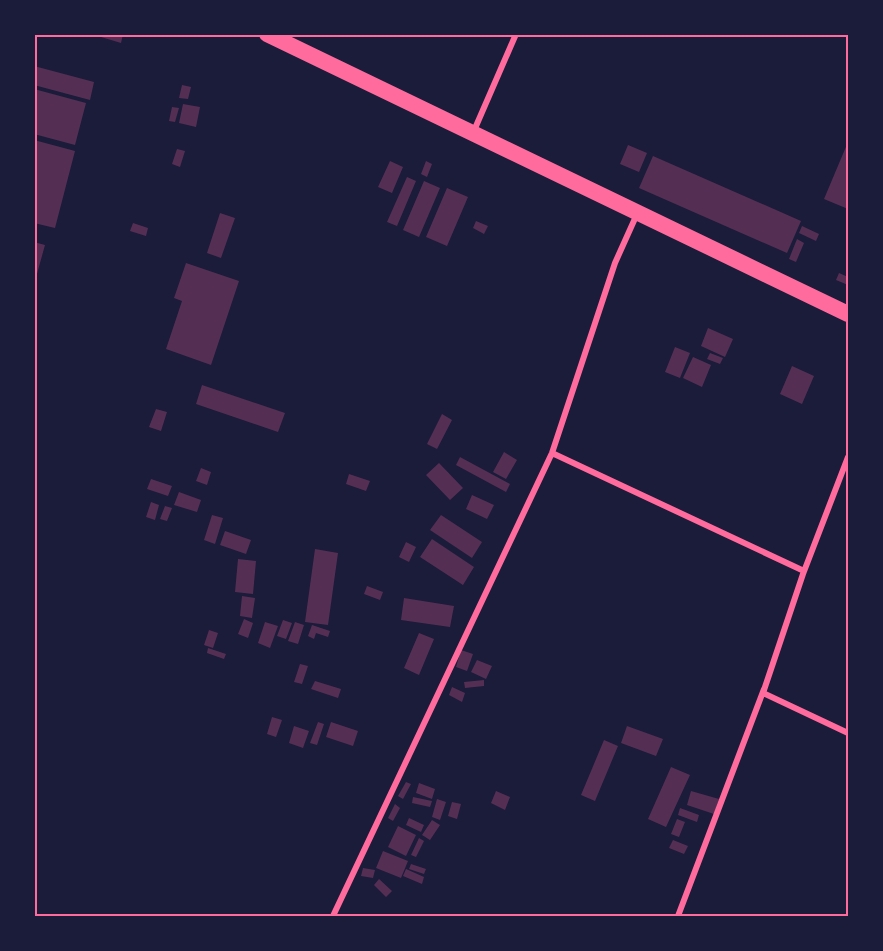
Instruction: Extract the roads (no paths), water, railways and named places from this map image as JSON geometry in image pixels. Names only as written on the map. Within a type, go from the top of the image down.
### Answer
[{"type":"highway","points":[[267,34],[849,314]]},
{"type":"street","points":[[472,134],[516,34]]},
{"type":"street","points":[[333,916],[552,453],[615,263],[637,213]]},
{"type":"street","points":[[552,453],[804,571]]},
{"type":"street","points":[[678,916],[763,693],[804,571],[849,457]]},
{"type":"street","points":[[763,693],[849,733]]}]
